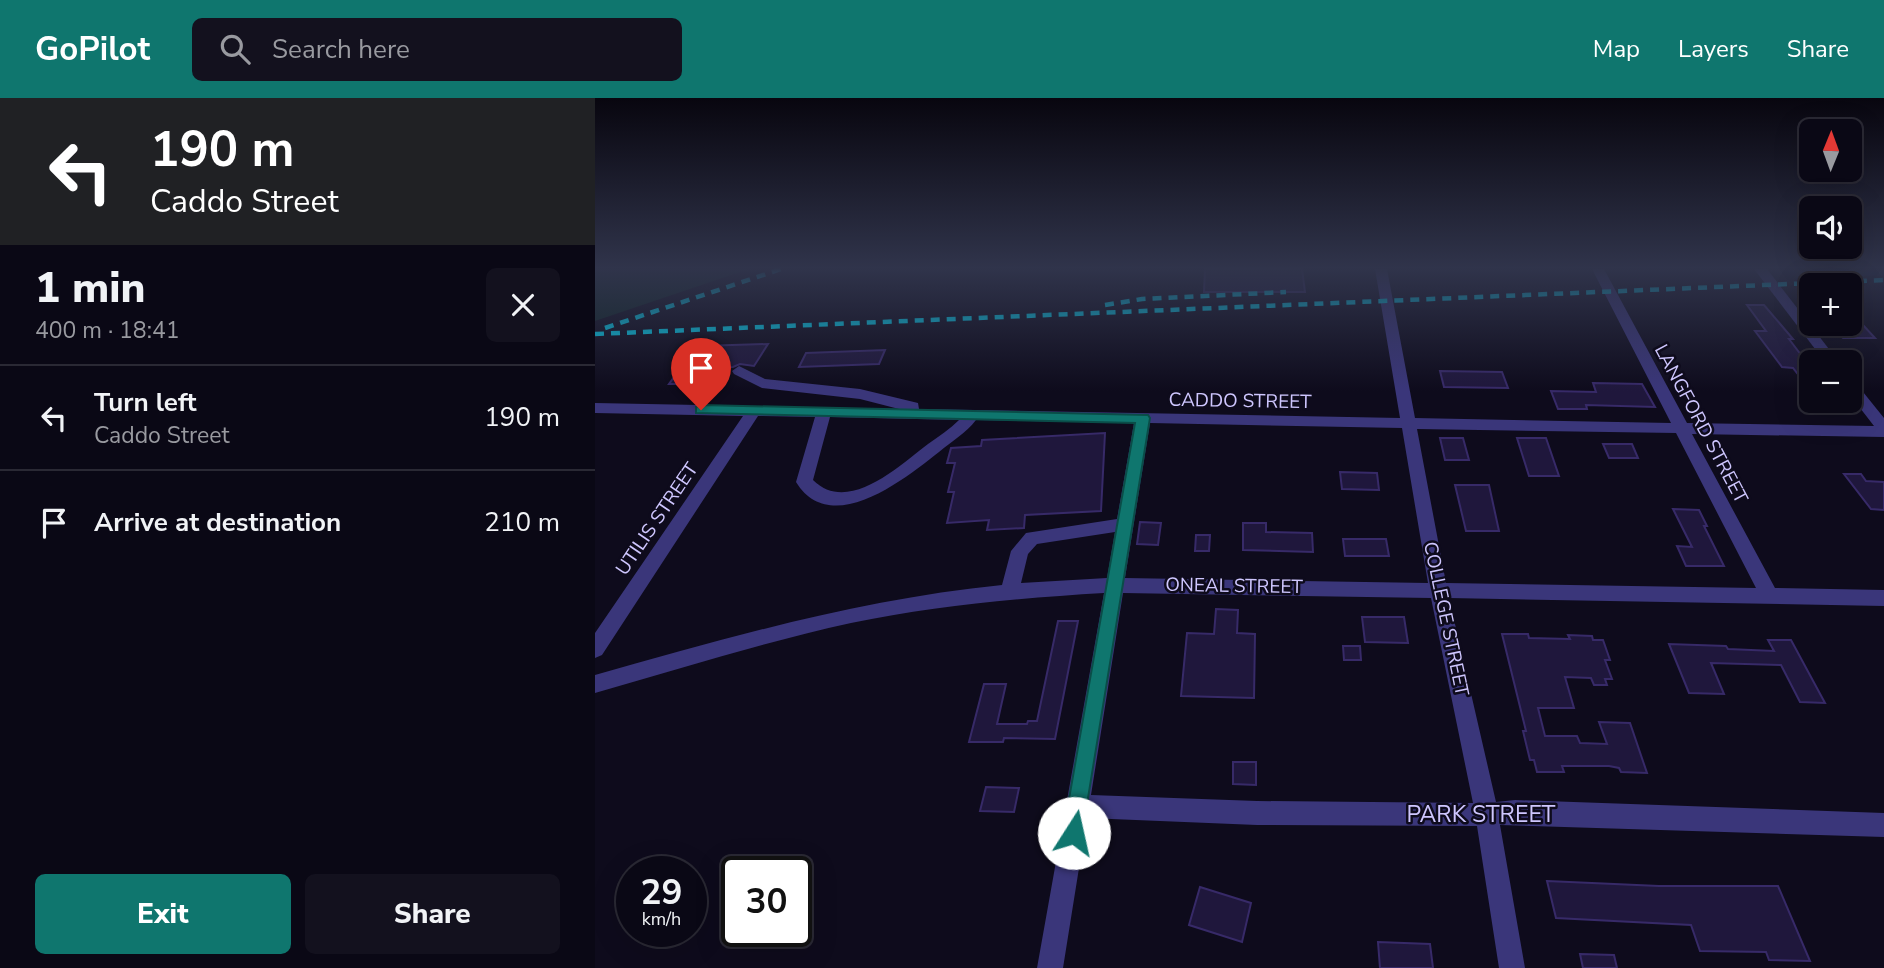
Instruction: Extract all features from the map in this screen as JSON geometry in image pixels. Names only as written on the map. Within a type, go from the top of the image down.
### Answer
[{"type":"street","name":"COLLEGE STREET","points":[[1388,310],[1438,589],[1487,815],[1512,968]]},
{"type":"street","name":"LANGFORD STREET","points":[[1619,310],[1770,597]]},
{"type":"street","points":[[1791,310],[1823,350]]},
{"type":"street","points":[[739,371],[762,383],[860,394],[947,415]]},
{"type":"street","points":[[1862,401],[1884,431]]},
{"type":"street","name":"CADDO STREET","points":[[595,408],[1884,431]]},
{"type":"street","name":"UTILIS STREET","points":[[595,649],[754,411]]},
{"type":"street","points":[[824,412],[804,482],[820,496],[847,497],[874,490],[908,470],[965,426],[972,415]]},
{"type":"street","points":[[1050,968],[1143,418]]},
{"type":"street","points":[[1009,592],[1020,551],[1032,538],[1126,524]]},
{"type":"street","name":"ONEAL STREET","points":[[595,684],[742,642],[851,615],[916,603],[1009,592],[1115,585],[1884,598]]},
{"type":"street","name":"PARK STREET","points":[[1079,806],[1257,813],[1487,815],[1515,812],[1884,825]]},
{"type":"green space","points":[[595,310],[629,310],[595,321]]},
{"type":"building","points":[[1750,310],[1768,310],[1793,339],[1789,339],[1799,352],[1799,376],[1793,368],[1782,367],[1755,331],[1766,331]]},
{"type":"building","points":[[1863,325],[1875,338],[1841,336],[1862,336]]},
{"type":"building","points":[[698,344],[768,344],[754,366],[740,364],[733,367],[695,368],[684,384],[669,384]]},
{"type":"building","points":[[885,350],[879,364],[799,367],[806,353]]},
{"type":"building","points":[[1440,371],[1502,372],[1508,388],[1444,387]]},
{"type":"building","points":[[1593,383],[1642,384],[1655,407],[1586,405],[1587,409],[1558,409],[1551,391],[1596,392]]},
{"type":"building","points":[[1105,433],[1101,511],[1025,515],[1024,528],[987,530],[989,520],[947,523],[954,492],[948,492],[955,463],[947,463],[951,448],[981,446],[982,440]]},
{"type":"building","points":[[1440,438],[1463,438],[1469,460],[1445,460]]},
{"type":"building","points":[[1517,438],[1546,438],[1559,476],[1529,476]]},
{"type":"building","points":[[1603,444],[1632,444],[1638,458],[1609,458]]},
{"type":"building","points":[[1340,472],[1377,473],[1379,490],[1342,489]]},
{"type":"building","points":[[1844,474],[1861,474],[1866,481],[1884,482],[1884,510],[1871,509]]},
{"type":"building","points":[[1455,485],[1489,485],[1499,531],[1466,531]]},
{"type":"building","points":[[1673,509],[1699,510],[1724,566],[1686,566],[1677,546],[1692,547]]},
{"type":"building","points":[[1140,522],[1161,523],[1158,545],[1137,544]]},
{"type":"building","points":[[1243,523],[1266,523],[1266,532],[1312,533],[1313,552],[1243,550]]},
{"type":"building","points":[[1196,535],[1210,535],[1209,551],[1195,551]]},
{"type":"building","points":[[1343,539],[1386,539],[1389,556],[1345,556]]},
{"type":"building","points":[[1216,609],[1238,610],[1237,633],[1255,634],[1254,698],[1181,696],[1187,633],[1214,634]]},
{"type":"building","points":[[1362,617],[1404,617],[1408,643],[1365,642]]},
{"type":"building","points":[[1058,621],[1078,621],[1055,739],[1004,738],[1003,742],[969,742],[984,684],[1006,684],[997,724],[1027,724],[1028,721],[1037,721]]},
{"type":"building","points":[[1502,634],[1570,639],[1568,635],[1592,636],[1593,640],[1603,640],[1610,660],[1605,660],[1612,679],[1605,679],[1607,685],[1594,685],[1591,678],[1565,677],[1574,708],[1538,708],[1545,736],[1577,736],[1580,743],[1607,744],[1599,722],[1630,723],[1647,773],[1621,772],[1619,768],[1609,766],[1562,766],[1564,772],[1537,772],[1534,760],[1530,760],[1523,731],[1526,731]]},
{"type":"building","points":[[1768,640],[1791,640],[1825,703],[1800,702],[1781,665],[1711,663],[1724,694],[1689,693],[1669,644],[1774,651]]},
{"type":"building","points":[[1343,646],[1360,646],[1361,660],[1344,660]]},
{"type":"building","points":[[1233,762],[1256,762],[1256,785],[1233,784]]},
{"type":"building","points":[[986,787],[1019,788],[1014,812],[980,811]]},
{"type":"building","points":[[1547,881],[1659,886],[1778,886],[1810,961],[1769,960],[1766,952],[1700,951],[1691,925],[1556,918]]},
{"type":"building","points":[[1200,887],[1251,903],[1242,942],[1189,925]]},
{"type":"building","points":[[1378,942],[1430,944],[1433,968],[1380,968]]},
{"type":"building","points":[[1580,954],[1614,955],[1617,968],[1583,968]]},
{"type":"railway","points":[[605,328],[660,310]]},
{"type":"railway","points":[[595,334],[1177,310]]},
{"type":"route","points":[[701,410],[1143,418],[1074,833]]}]
